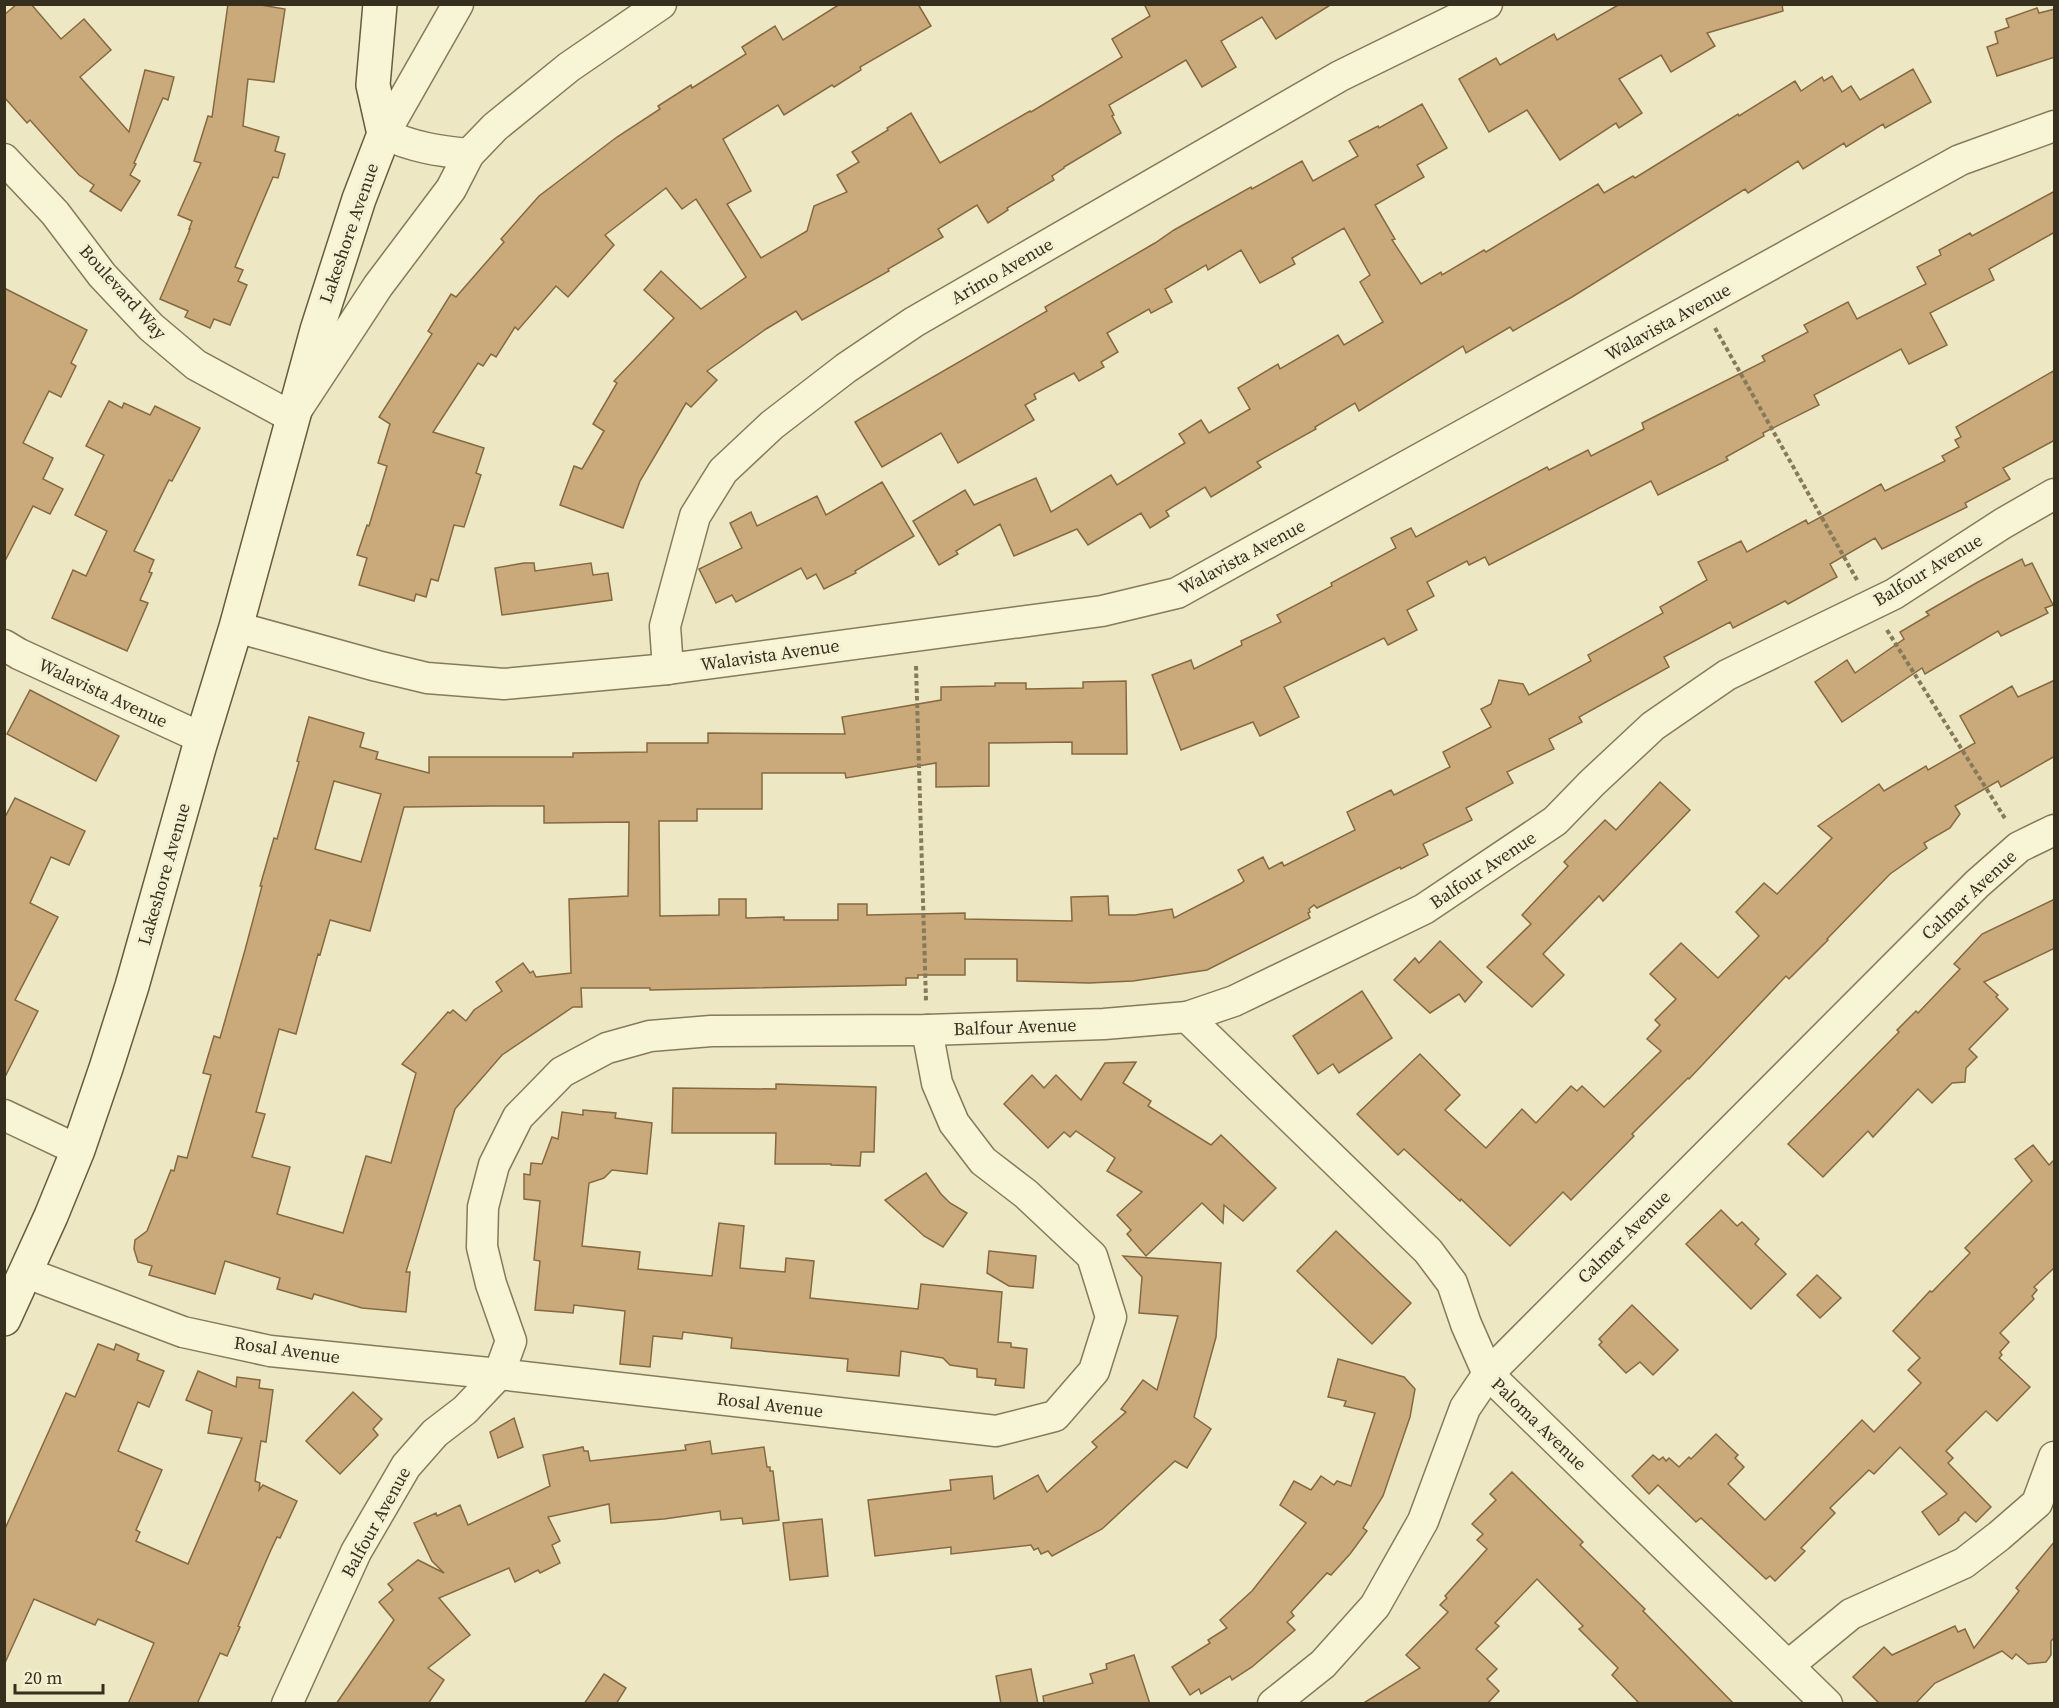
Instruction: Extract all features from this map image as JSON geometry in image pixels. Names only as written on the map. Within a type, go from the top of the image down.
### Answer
[{"type":"street","points":[[380,4],[373,85],[384,134]]},
{"type":"street","points":[[384,134],[458,4]]},
{"type":"street","name":"Lakeshore Avenue","points":[[292,417],[378,286],[451,189],[469,154],[495,128],[569,67],[661,4]]},
{"type":"street","name":"Arimo Avenue","points":[[668,669],[665,626],[695,516],[723,471],[772,425],[846,369],[914,322],[1340,76],[1486,4]]},
{"type":"street","name":"Walavista Avenue","points":[[236,627],[427,678],[504,684],[668,669],[1102,611],[1178,593],[1960,160],[2055,126]]},
{"type":"street","points":[[384,134],[407,144],[469,154]]},
{"type":"street","name":"Lakeshore Avenue","points":[[4,1319],[27,1273],[78,1150],[132,986],[236,627],[292,417],[338,260],[384,134]]},
{"type":"street","name":"Boulevard Way","points":[[4,159],[55,213],[102,275],[151,327],[195,365],[292,417]]},
{"type":"street","name":"Balfour Avenue","points":[[287,1704],[356,1552],[406,1466],[435,1433],[465,1410],[499,1374],[511,1341],[491,1284],[482,1247],[483,1207],[494,1165],[518,1117],[562,1072],[607,1048],[650,1036],[711,1031],[927,1029],[1104,1024],[1187,1017],[1233,1001],[1424,909],[1555,821],[1653,726],[1727,675],[1894,594],[2002,524],[2055,494]]},
{"type":"street","name":"Walavista Avenue","points":[[4,645],[202,738]]},
{"type":"street","name":"Calmar Avenue","points":[[1273,1704],[1323,1664],[1375,1606],[1423,1521],[1465,1408],[1488,1374],[1968,892],[2019,847],[2055,830]]},
{"type":"street","name":"Paloma Avenue","points":[[1187,1017],[1428,1251],[1452,1283],[1466,1324],[1488,1374],[1827,1704]]},
{"type":"street","name":"Rosal Avenue","points":[[27,1273],[183,1332],[270,1351],[499,1374],[996,1431],[1055,1416],[1094,1371],[1111,1317],[1092,1256],[1026,1194],[983,1161],[954,1123],[937,1083],[927,1029]]},
{"type":"street","points":[[4,1115],[78,1150]]},
{"type":"street","points":[[1789,1665],[1851,1614],[1964,1563],[1999,1536],[2037,1503],[2055,1457]]},
{"type":"path","points":[[1702,303],[1848,567],[2003,815],[2019,847]]},
{"type":"path","points":[[915,636],[927,1029]]},
{"type":"building","points":[[17,4],[31,4],[61,39],[84,19],[111,50],[80,77],[129,132],[145,70],[174,77],[168,100],[163,98],[130,175],[140,181],[121,211],[90,191],[94,185],[79,175],[30,120],[27,123],[4,97],[4,15]]},
{"type":"building","points":[[228,4],[255,4],[285,9],[274,82],[248,79],[243,126],[279,137],[275,151],[285,154],[278,178],[273,177],[235,267],[243,270],[238,281],[247,285],[230,325],[214,319],[210,328],[185,317],[188,311],[160,299],[192,221],[178,215],[201,163],[194,161],[208,116],[212,117]]},
{"type":"building","points":[[840,4],[918,4],[931,26],[860,67],[861,70],[834,87],[832,85],[784,115],[778,105],[723,139],[751,191],[727,204],[761,258],[807,231],[814,206],[847,192],[837,175],[859,162],[852,152],[888,130],[887,128],[911,113],[940,163],[1122,57],[1112,39],[1150,16],[1144,4],[1332,4],[1276,39],[1262,17],[1221,41],[1236,67],[1202,87],[1186,60],[1109,105],[1121,133],[1064,167],[1052,176],[1054,180],[1007,208],[1008,210],[988,223],[977,205],[938,229],[943,237],[888,269],[889,271],[802,320],[796,311],[766,329],[707,371],[717,380],[691,407],[686,403],[640,481],[623,528],[560,505],[574,466],[582,469],[604,431],[593,424],[617,383],[614,381],[674,318],[644,290],[661,271],[701,309],[746,277],[696,199],[682,209],[666,188],[605,235],[614,245],[568,297],[556,286],[518,330],[515,327],[496,357],[491,354],[483,366],[478,363],[433,432],[484,448],[476,473],[481,475],[464,527],[454,525],[438,581],[431,579],[426,597],[416,594],[414,601],[359,585],[367,558],[357,555],[367,525],[369,526],[387,466],[378,463],[390,424],[379,417],[432,334],[428,331],[451,294],[456,297],[504,242],[501,239],[539,196],[617,137],[660,109],[658,106],[691,85],[692,88],[746,54],[742,47],[775,26],[783,40]]},
{"type":"building","points":[[1620,4],[1782,4],[1783,11],[1707,33],[1715,46],[1671,72],[1661,55],[1619,79],[1642,113],[1619,128],[1616,123],[1560,160],[1527,110],[1489,132],[1459,79],[1496,58],[1500,65],[1554,34],[1557,40]]},
{"type":"building","points":[[2037,8],[2039,13],[2055,9],[2055,57],[1997,76],[1987,47],[1998,43],[1995,32],[2009,27],[2006,19]]},
{"type":"building","points":[[1913,69],[1931,102],[1885,128],[1883,124],[1846,147],[1844,143],[1803,169],[1798,161],[1748,193],[1745,189],[1572,297],[1513,331],[1510,327],[1466,353],[1463,346],[1359,411],[1355,403],[1315,427],[1316,429],[1257,462],[1261,467],[1211,497],[1205,487],[1166,511],[1169,516],[1150,528],[1141,513],[1088,545],[1077,529],[1014,556],[1000,524],[956,551],[958,554],[939,565],[913,521],[965,490],[974,505],[1036,478],[1051,512],[1111,475],[1117,485],[1185,443],[1179,434],[1201,420],[1209,433],[1250,409],[1238,388],[1278,364],[1280,369],[1338,335],[1344,345],[1383,322],[1360,282],[1370,275],[1344,228],[1292,258],[1295,264],[1260,283],[1241,250],[1208,270],[1206,265],[1165,289],[1172,302],[1151,313],[1149,309],[1107,333],[1118,352],[1101,362],[1104,367],[1079,381],[1074,373],[1034,394],[1036,399],[1025,405],[1034,420],[958,463],[941,433],[882,467],[855,422],[1047,311],[1045,307],[1251,187],[1252,189],[1302,161],[1313,181],[1358,156],[1349,141],[1378,126],[1379,128],[1422,104],[1447,148],[1417,165],[1424,177],[1375,205],[1395,239],[1392,240],[1421,284],[1441,272],[1442,275],[1484,250],[1486,252],[1598,184],[1604,193],[1633,176],[1635,178],[1795,81],[1801,91],[1822,77],[1824,81],[1832,76],[1842,92],[1851,86],[1860,100]]},
{"type":"building","points":[[2055,191],[2055,232],[1989,269],[1994,280],[1930,313],[1947,345],[1909,364],[1901,349],[1814,395],[1819,405],[1763,433],[1764,436],[1726,457],[1728,460],[1658,495],[1651,481],[1489,565],[1485,557],[1469,565],[1467,561],[1427,582],[1434,596],[1407,610],[1417,630],[1388,645],[1384,638],[1284,687],[1299,717],[1260,736],[1253,722],[1181,750],[1152,675],[1191,660],[1194,669],[1242,645],[1241,641],[1281,622],[1277,615],[1396,548],[1391,538],[1411,528],[1416,537],[1547,467],[1549,470],[1588,450],[1591,456],[1644,429],[1642,423],[1765,361],[1762,356],[1808,332],[1804,325],[1848,302],[1857,319],[1926,284],[1917,267],[1941,255],[1939,250],[1970,233],[1972,236]]},
{"type":"building","points":[[4,288],[87,330],[71,363],[76,366],[61,397],[49,391],[23,443],[53,458],[43,479],[63,489],[50,514],[33,506],[4,563]]},
{"type":"building","points":[[2055,370],[2055,440],[2003,468],[2010,479],[1965,503],[1967,507],[1882,549],[1875,538],[1830,564],[1837,577],[1788,604],[1785,601],[1733,628],[1730,622],[1664,657],[1669,667],[1579,717],[1582,722],[1549,739],[1554,749],[1507,772],[1513,783],[1466,808],[1472,820],[1423,844],[1428,855],[1317,908],[1314,905],[1309,909],[1310,918],[1207,970],[1133,981],[1089,983],[1017,981],[1017,959],[965,959],[965,975],[918,975],[918,978],[906,978],[906,985],[650,990],[650,988],[581,988],[582,1007],[573,1007],[502,1055],[455,1109],[406,1272],[410,1272],[406,1312],[362,1308],[314,1294],[312,1299],[277,1289],[280,1278],[225,1261],[215,1294],[149,1275],[152,1266],[138,1262],[134,1249],[135,1240],[147,1231],[171,1170],[174,1171],[178,1156],[187,1158],[211,1075],[203,1073],[214,1036],[220,1038],[262,886],[260,886],[274,838],[277,839],[299,762],[297,761],[309,717],[364,733],[360,747],[378,752],[376,759],[429,773],[429,757],[573,757],[573,753],[647,752],[647,743],[708,743],[708,733],[845,734],[842,717],[941,700],[941,687],[1026,683],[1026,689],[1083,688],[1083,682],[1126,681],[1127,754],[1072,754],[1072,742],[989,743],[989,786],[936,787],[936,763],[846,778],[845,773],[762,773],[762,809],[697,809],[697,821],[659,821],[660,916],[719,915],[719,899],[746,899],[746,918],[784,917],[784,920],[838,920],[838,904],[867,904],[867,915],[965,913],[965,919],[1072,921],[1071,897],[1108,896],[1109,915],[1135,915],[1172,909],[1174,918],[1244,881],[1238,870],[1263,857],[1269,869],[1282,862],[1284,866],[1355,830],[1347,812],[1391,790],[1394,795],[1450,767],[1443,752],[1491,727],[1481,709],[1491,704],[1499,680],[1523,684],[1529,695],[1591,661],[1588,655],[1663,613],[1660,607],[1707,580],[1698,562],[1741,541],[1747,552],[1806,520],[1808,524],[1881,484],[1885,491],[1945,461],[1942,456],[1959,447],[1955,440],[1961,437],[1956,427]],"holes":[[[334,781],[381,794],[361,862],[315,849]],[[544,806],[544,823],[629,822],[628,896],[569,899],[571,973],[536,977],[533,971],[530,973],[523,963],[496,982],[502,991],[474,1010],[466,1021],[453,1010],[448,1012],[402,1064],[416,1073],[391,1163],[366,1156],[343,1233],[277,1214],[290,1167],[252,1157],[265,1114],[256,1112],[279,1029],[296,1034],[330,920],[370,931],[404,807]]]},
{"type":"building","points":[[109,401],[122,408],[124,403],[150,415],[155,406],[200,428],[172,481],[169,480],[134,551],[154,560],[149,572],[152,573],[140,600],[148,603],[127,651],[52,618],[73,570],[86,576],[107,531],[75,515],[104,455],[86,446]]},
{"type":"building","points":[[882,482],[914,536],[855,571],[856,573],[824,589],[816,574],[807,579],[801,568],[736,602],[732,595],[716,603],[699,569],[742,548],[730,523],[751,512],[757,526],[817,496],[826,515]]},
{"type":"building","points":[[2022,559],[2025,566],[2032,563],[2053,605],[2045,608],[2048,613],[2001,636],[1998,631],[1925,674],[1922,668],[1842,722],[1815,682],[1847,660],[1855,673],[1904,639],[1900,632],[1929,615],[1926,612]]},
{"type":"building","points":[[534,563],[535,571],[591,563],[593,575],[608,573],[612,600],[502,615],[495,568]]},
{"type":"building","points":[[2055,680],[2055,756],[2001,787],[1998,781],[1955,806],[1960,814],[1950,828],[1924,843],[1927,848],[1890,874],[1789,979],[1786,976],[1571,1200],[1563,1192],[1510,1246],[1404,1149],[1398,1155],[1357,1114],[1420,1054],[1460,1095],[1445,1110],[1486,1148],[1522,1109],[1536,1123],[1571,1086],[1577,1091],[1582,1086],[1604,1107],[1661,1051],[1647,1039],[1660,1025],[1655,1020],[1676,999],[1650,974],[1681,943],[1718,978],[1759,936],[1736,912],[1764,883],[1777,894],[1832,838],[1818,826],[1879,784],[1884,791],[1926,766],[1928,770],[1975,743],[1960,716],[2012,686],[2018,697]]},
{"type":"building","points":[[30,690],[119,736],[96,781],[7,734]]},
{"type":"building","points":[[1660,782],[1690,810],[1603,901],[1599,896],[1543,954],[1564,975],[1532,1007],[1487,967],[1531,924],[1522,915],[1568,866],[1564,862],[1605,820],[1616,830]]},
{"type":"building","points":[[15,798],[85,831],[69,865],[51,857],[30,903],[58,917],[15,1000],[38,1011],[4,1079],[4,819]]},
{"type":"building","points":[[2055,899],[2055,948],[1984,982],[1998,995],[1996,997],[2008,1009],[1969,1049],[1977,1057],[1966,1068],[1965,1082],[1952,1083],[1932,1103],[1918,1089],[1873,1137],[1868,1131],[1823,1177],[1788,1144],[1899,1032],[1897,1030],[1916,1011],[1918,1013],[1960,969],[1954,964],[1982,934]]},
{"type":"building","points":[[1440,941],[1482,982],[1465,1002],[1459,994],[1430,1013],[1394,980],[1415,958],[1419,963]]},
{"type":"building","points":[[1362,991],[1392,1038],[1339,1073],[1333,1064],[1318,1074],[1293,1036]]},
{"type":"building","points":[[1136,1062],[1123,1083],[1151,1101],[1148,1106],[1211,1145],[1221,1135],[1276,1188],[1243,1221],[1224,1205],[1223,1223],[1202,1203],[1146,1256],[1127,1234],[1131,1230],[1117,1215],[1142,1192],[1107,1171],[1115,1158],[1076,1131],[1070,1137],[1064,1132],[1048,1148],[1004,1104],[1032,1075],[1044,1088],[1056,1075],[1081,1100],[1105,1063]]},
{"type":"building","points":[[776,1084],[876,1087],[874,1152],[861,1152],[860,1166],[775,1164],[776,1133],[672,1133],[673,1088],[776,1089]]},
{"type":"building","points":[[583,1110],[616,1113],[615,1118],[652,1123],[647,1174],[612,1170],[604,1178],[589,1183],[582,1246],[640,1252],[638,1269],[712,1276],[719,1223],[744,1226],[740,1268],[785,1272],[786,1258],[814,1261],[810,1298],[918,1309],[921,1284],[1002,1292],[998,1342],[1011,1343],[1011,1347],[1027,1349],[1024,1388],[995,1385],[996,1379],[977,1377],[977,1369],[950,1365],[943,1358],[901,1351],[899,1376],[847,1371],[848,1359],[731,1348],[732,1338],[683,1332],[682,1339],[653,1336],[650,1367],[620,1364],[625,1311],[574,1305],[573,1313],[535,1310],[540,1261],[534,1260],[540,1201],[524,1199],[524,1174],[530,1175],[531,1163],[542,1164],[552,1137],[558,1139],[562,1112],[583,1115]]},
{"type":"building","points":[[2033,1145],[2049,1165],[2055,1159],[2055,1267],[2034,1287],[2037,1290],[2032,1296],[2034,1299],[2000,1333],[2009,1342],[2000,1352],[2002,1355],[1999,1358],[2030,1387],[1997,1421],[1986,1411],[1946,1451],[1953,1458],[1948,1463],[1991,1507],[1976,1522],[1965,1512],[1959,1520],[1939,1535],[1922,1512],[1947,1494],[1900,1447],[1874,1474],[1869,1470],[1830,1508],[1835,1513],[1801,1548],[1805,1551],[1775,1581],[1770,1576],[1766,1579],[1701,1518],[1696,1522],[1658,1485],[1649,1494],[1632,1476],[1653,1455],[1659,1460],[1663,1457],[1666,1461],[1669,1458],[1679,1467],[1689,1457],[1691,1459],[1716,1434],[1738,1455],[1735,1458],[1744,1467],[1728,1484],[1765,1520],[1862,1420],[1874,1432],[1921,1383],[1908,1370],[1920,1358],[1893,1331],[1970,1253],[1965,1248],[2032,1181],[2015,1159]]},
{"type":"building","points":[[926,1173],[950,1203],[967,1213],[943,1247],[924,1236],[885,1200]]},
{"type":"building","points":[[1721,1210],[1737,1226],[1742,1222],[1759,1239],[1755,1244],[1786,1274],[1751,1309],[1686,1244]]},
{"type":"building","points":[[1336,1231],[1411,1303],[1372,1344],[1297,1271]]},
{"type":"building","points":[[989,1251],[1036,1256],[1033,1288],[1009,1286],[987,1273]]},
{"type":"building","points":[[1123,1256],[1221,1263],[1216,1337],[1194,1417],[1211,1429],[1187,1468],[1175,1461],[1102,1529],[1052,1556],[1048,1551],[1041,1554],[1038,1548],[1034,1550],[1031,1545],[951,1554],[951,1547],[875,1556],[868,1500],[951,1490],[950,1480],[992,1476],[994,1499],[1038,1475],[1047,1492],[1097,1447],[1092,1442],[1126,1412],[1121,1409],[1143,1380],[1157,1390],[1178,1316],[1139,1313],[1142,1277]]},
{"type":"building","points":[[1817,1275],[1841,1298],[1820,1318],[1797,1295]]},
{"type":"building","points":[[1632,1305],[1678,1350],[1653,1375],[1640,1362],[1626,1373],[1599,1345],[1602,1342],[1599,1339]]},
{"type":"building","points":[[98,1344],[114,1350],[116,1344],[139,1354],[137,1360],[164,1371],[149,1407],[138,1402],[118,1451],[162,1470],[136,1530],[140,1532],[136,1541],[188,1564],[242,1438],[208,1433],[212,1411],[186,1400],[198,1371],[236,1387],[237,1377],[260,1380],[259,1388],[273,1390],[266,1442],[261,1441],[255,1481],[260,1483],[259,1490],[263,1485],[297,1501],[280,1538],[277,1537],[270,1552],[227,1656],[220,1653],[197,1704],[128,1704],[154,1643],[98,1619],[95,1625],[34,1599],[4,1665],[4,1531],[66,1393],[75,1397]]},
{"type":"building","points":[[1338,1359],[1404,1377],[1415,1389],[1410,1417],[1383,1496],[1363,1528],[1367,1531],[1350,1554],[1331,1575],[1327,1573],[1291,1612],[1294,1616],[1287,1622],[1295,1630],[1252,1667],[1232,1680],[1230,1676],[1201,1694],[1199,1689],[1190,1695],[1172,1667],[1210,1643],[1208,1640],[1227,1628],[1220,1620],[1252,1591],[1306,1523],[1280,1505],[1294,1481],[1311,1490],[1321,1476],[1334,1485],[1337,1481],[1351,1486],[1375,1413],[1344,1406],[1346,1401],[1328,1397]]},
{"type":"building","points":[[353,1392],[382,1419],[373,1429],[378,1435],[340,1474],[306,1441]]},
{"type":"building","points":[[514,1418],[523,1447],[498,1458],[490,1432]]},
{"type":"building","points":[[710,1441],[712,1454],[764,1447],[767,1467],[773,1471],[779,1520],[743,1524],[742,1518],[721,1520],[720,1511],[664,1519],[611,1523],[609,1504],[548,1517],[560,1541],[552,1545],[560,1563],[540,1573],[538,1570],[515,1582],[509,1568],[439,1598],[470,1635],[428,1668],[444,1680],[428,1704],[336,1704],[394,1620],[379,1602],[393,1590],[388,1584],[418,1560],[444,1573],[432,1561],[414,1523],[436,1513],[437,1516],[460,1505],[468,1525],[550,1486],[543,1455],[583,1447],[584,1451],[588,1451],[590,1461],[686,1450],[685,1445]]},
{"type":"building","points":[[1512,1472],[1583,1542],[1580,1545],[1645,1609],[1643,1611],[1734,1704],[1640,1704],[1612,1675],[1618,1668],[1579,1629],[1583,1626],[1537,1579],[1495,1623],[1499,1626],[1476,1649],[1497,1669],[1487,1679],[1499,1691],[1487,1704],[1362,1704],[1420,1668],[1406,1655],[1448,1612],[1440,1605],[1447,1598],[1445,1596],[1487,1549],[1477,1540],[1483,1534],[1472,1524],[1496,1500],[1490,1494]]},
{"type":"building","points":[[822,1519],[828,1576],[790,1580],[783,1523]]},
{"type":"building","points":[[2055,1541],[2055,1637],[2051,1641],[2051,1655],[2046,1662],[2028,1664],[2016,1654],[2012,1659],[2002,1651],[1935,1683],[1915,1704],[1880,1704],[1853,1677],[1884,1647],[1892,1655],[1955,1626],[1958,1632],[1965,1629],[1974,1648],[2019,1591],[2016,1588]]},
{"type":"building","points":[[1134,1655],[1150,1704],[1044,1704],[1043,1696],[1093,1683],[1090,1674],[1107,1669],[1106,1664]]},
{"type":"building","points":[[1031,1669],[1038,1704],[1001,1704],[996,1676]]},
{"type":"building","points":[[604,1674],[626,1688],[616,1704],[584,1704]]}]
